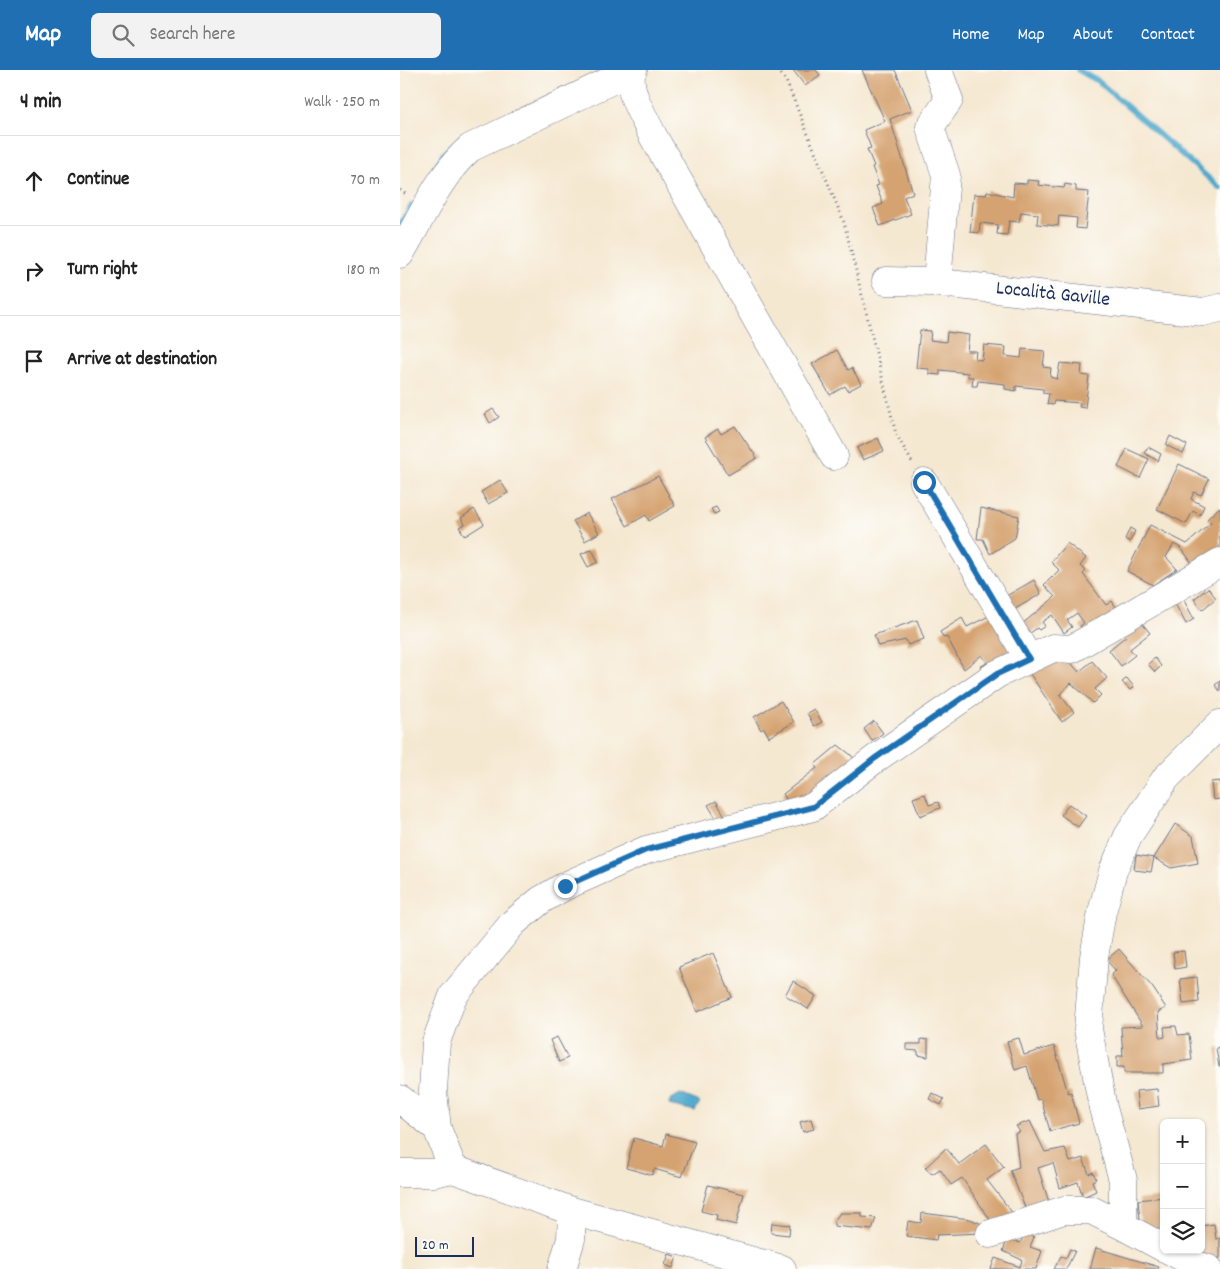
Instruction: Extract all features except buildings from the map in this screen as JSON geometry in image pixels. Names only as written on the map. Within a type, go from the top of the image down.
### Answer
[{"type":"street","points":[[400,254],[449,172],[458,159],[470,148],[632,70]]},
{"type":"street","points":[[632,70],[630,83],[635,99],[653,136],[834,456]]},
{"type":"street","points":[[937,282],[946,174],[930,127],[949,100],[938,70]]},
{"type":"street","name":"Località Gaville","points":[[886,281],[937,282],[1203,312],[1220,308]]},
{"type":"street","points":[[924,482],[1029,659]]},
{"type":"street","points":[[452,1169],[437,1128],[433,1091],[436,1042],[454,996],[513,923],[541,900],[565,886],[646,850],[813,807],[874,759],[990,680],[1053,648],[1072,649],[1220,562]]},
{"type":"street","points":[[1123,1226],[1123,1180],[1103,1108],[1088,1030],[1094,957],[1102,912],[1113,871],[1128,836],[1166,778],[1220,724]]},
{"type":"street","points":[[400,1099],[437,1128]]},
{"type":"street","points":[[400,1173],[433,1173],[452,1169],[572,1211],[782,1269]]},
{"type":"street","points":[[990,1234],[1064,1210],[1091,1210],[1160,1246]]},
{"type":"street","points":[[562,1269],[571,1239],[572,1211]]},
{"type":"path","points":[[778,70],[786,81],[844,222],[896,434],[924,482]]},
{"type":"water","points":[[680,1094],[700,1102],[695,1111],[669,1105],[670,1100]]},
{"type":"waterway","points":[[1078,70],[1098,81],[1220,188]]},
{"type":"waterway","points":[[460,139],[478,129]]},
{"type":"waterway","points":[[437,165],[444,153],[453,146]]},
{"type":"waterway","points":[[400,224],[412,205]]},
{"type":"route","points":[[565,886],[646,850],[813,807],[874,759],[997,674],[1029,659],[924,482]]}]
